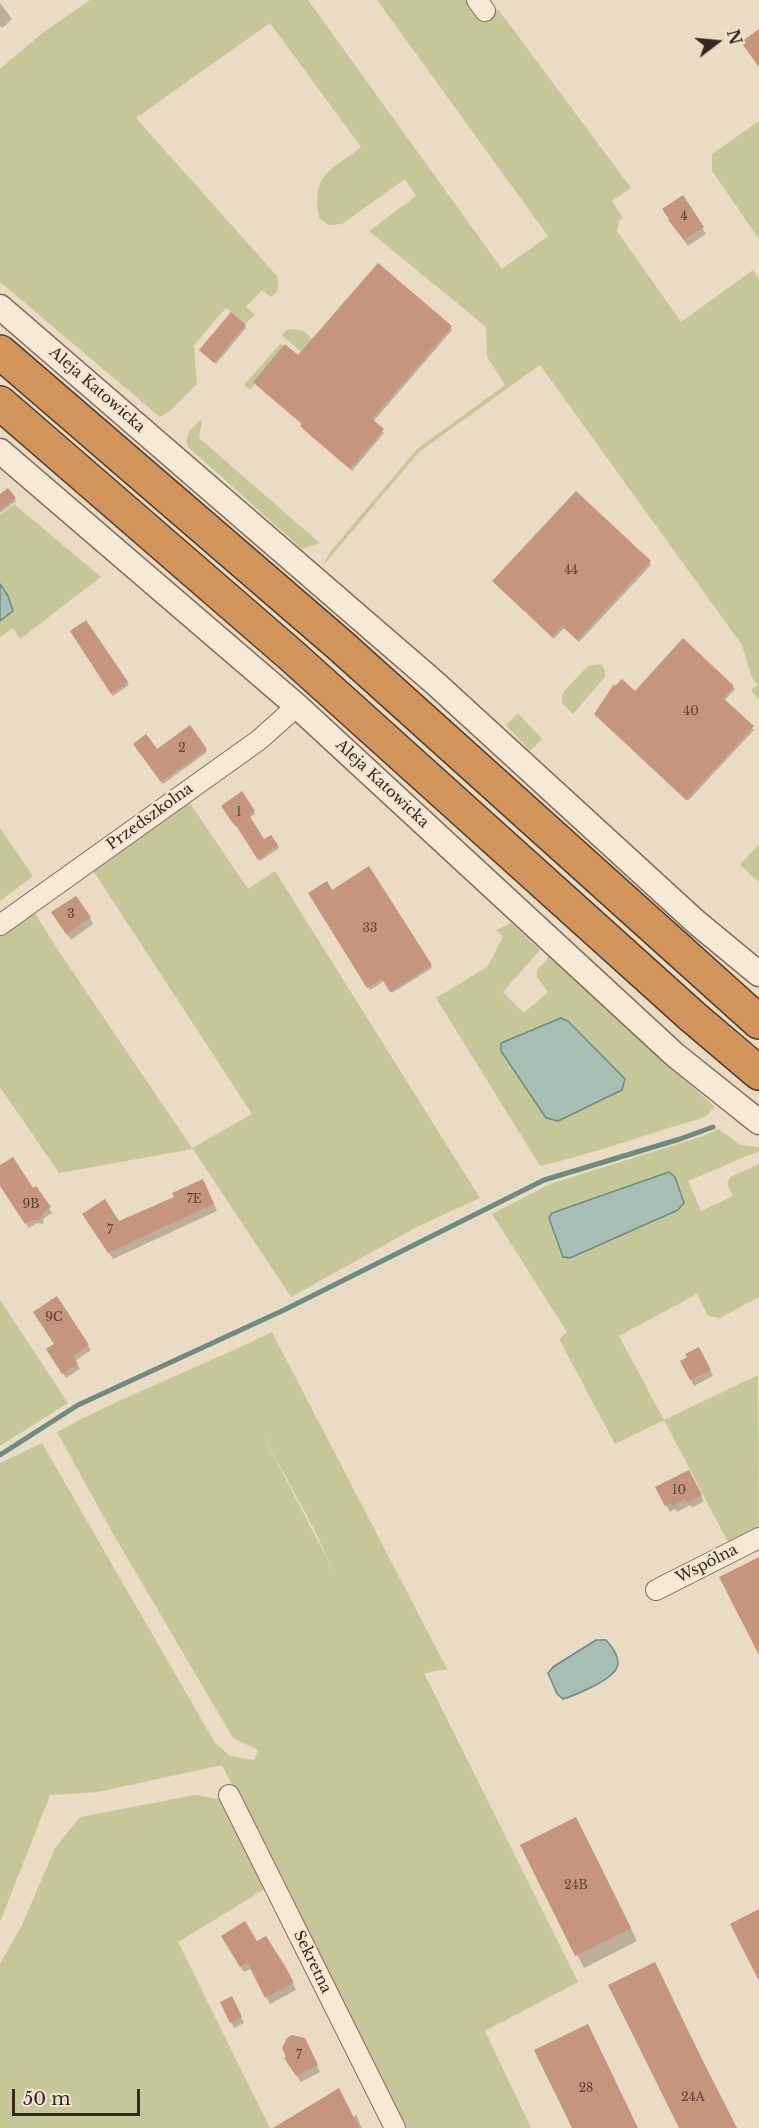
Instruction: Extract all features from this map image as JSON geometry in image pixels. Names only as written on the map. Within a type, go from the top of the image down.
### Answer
[{"type":"highway","points":[[0,352],[341,646],[759,1022]]},
{"type":"highway","points":[[0,403],[223,595],[693,1017],[759,1073]]},
{"type":"street","name":"Aleja Katowicka","points":[[0,307],[435,683],[696,922],[759,974]]},
{"type":"street","name":"Aleja Katowicka","points":[[0,451],[297,706],[675,1054],[759,1122]]},
{"type":"street","name":"Przedszkolna","points":[[0,925],[260,740],[297,706]]},
{"type":"street","name":"Wspólna","points":[[656,1590],[759,1538]]},
{"type":"street","name":"Sekretna","points":[[229,1795],[395,2128]]},
{"type":"green space","points":[[90,0],[308,0],[502,269],[548,236],[377,0],[469,0],[484,20],[498,9],[631,188],[612,201],[623,218],[619,221],[617,231],[681,322],[753,270],[759,279],[759,700],[751,690],[758,685],[752,678],[742,645],[540,365],[419,452],[322,567],[330,552],[417,449],[505,385],[487,357],[486,327],[369,231],[416,196],[405,179],[342,224],[329,225],[319,218],[318,191],[325,175],[361,147],[270,23],[136,118],[277,276],[278,282],[274,295],[271,297],[262,290],[246,307],[255,315],[246,323],[226,308],[194,345],[197,384],[170,411],[160,417],[0,282],[0,69],[41,34]]},
{"type":"green space","points":[[759,121],[759,239],[712,171],[712,154]]},
{"type":"green space","points":[[286,330],[304,331],[313,340],[302,353],[282,335]]},
{"type":"green space","points":[[281,343],[286,348],[250,390],[244,385]]},
{"type":"green space","points":[[202,419],[199,438],[320,543],[302,549],[188,447],[188,435]]},
{"type":"green space","points":[[14,504],[101,577],[20,639],[13,628],[0,637],[0,621],[13,611],[8,596],[0,584],[0,515]]},
{"type":"green space","points":[[602,665],[605,677],[573,714],[562,703],[564,691],[588,666]]},
{"type":"green space","points":[[518,713],[542,739],[530,751],[506,725]]},
{"type":"green space","points":[[190,803],[248,889],[275,871],[480,1198],[417,1227],[291,1297],[193,1149],[59,1173],[0,1087],[0,933],[33,910],[192,1148],[252,1114],[92,869]]},
{"type":"green space","points":[[0,828],[33,876],[0,901]]},
{"type":"green space","points":[[759,844],[759,881],[740,865]]},
{"type":"green space","points":[[511,923],[540,950],[503,992],[524,1013],[548,992],[537,977],[537,970],[549,957],[715,1107],[705,1117],[540,1166],[436,998],[487,967],[503,937],[496,930]]},
{"type":"green space","points":[[719,1129],[740,1145],[759,1147],[759,1151],[688,1181],[701,1211],[733,1196],[727,1184],[730,1177],[759,1164],[759,1297],[720,1318],[708,1316],[697,1294],[619,1336],[664,1420],[615,1444],[559,1339],[567,1332],[492,1214],[550,1184]]},
{"type":"green space","points":[[0,1300],[68,1403],[0,1446]]},
{"type":"green space","points":[[272,1332],[447,1669],[424,1673],[578,1982],[485,2031],[531,2128],[404,2128],[222,1765],[98,1792],[50,1795],[0,1922],[0,1463],[42,1443],[215,1743],[230,1756],[254,1760],[258,1750],[233,1738],[112,1532],[57,1432],[110,1405]],"holes":[[[261,1431],[316,1533],[331,1567]]]},
{"type":"green space","points":[[758,1375],[759,1534],[731,1548],[664,1420]]},
{"type":"green space","points":[[195,1795],[219,1799],[265,1889],[178,1942],[270,2128],[0,2128],[0,1964],[22,1925],[55,1848],[80,1817]]},
{"type":"shaded area","points":[[0,584],[8,596],[13,611],[0,621]]},
{"type":"shaded area","points":[[561,1018],[568,1021],[625,1079],[622,1090],[558,1121],[546,1118],[501,1051],[501,1043]]},
{"type":"shaded area","points":[[669,1172],[675,1177],[684,1203],[678,1210],[570,1258],[563,1257],[549,1218],[552,1213]]},
{"type":"shaded area","points":[[596,1640],[606,1640],[613,1648],[618,1661],[617,1667],[603,1681],[563,1699],[557,1694],[548,1673],[553,1667]]},
{"type":"building","points":[[759,29],[759,67],[741,42]]},
{"type":"building","points":[[683,195],[704,227],[684,240],[662,209]]},
{"type":"building","points":[[378,263],[452,326],[372,419],[384,429],[350,469],[253,382],[285,344],[298,355]]},
{"type":"building","points":[[231,312],[246,324],[214,363],[199,350]]},
{"type":"building","points":[[8,488],[16,498],[0,510],[0,494]]},
{"type":"building","points":[[576,491],[651,561],[577,640],[562,626],[552,637],[492,581]]},
{"type":"building","points":[[86,620],[128,682],[111,694],[70,631]]},
{"type":"building","points":[[683,638],[734,686],[723,698],[754,726],[686,800],[594,714],[614,684],[615,686],[622,679],[635,691]]},
{"type":"building","points":[[190,725],[207,749],[161,782],[133,744],[146,734],[157,749]]},
{"type":"building","points":[[242,791],[255,811],[249,815],[264,839],[271,835],[278,845],[258,860],[221,806]]},
{"type":"building","points":[[369,866],[432,965],[390,992],[382,979],[367,988],[308,893],[327,881],[332,890]]},
{"type":"building","points":[[76,896],[91,917],[66,934],[51,912]]},
{"type":"building","points":[[13,1157],[33,1188],[36,1186],[51,1207],[42,1213],[40,1220],[34,1219],[25,1224],[0,1186],[0,1165]]},
{"type":"building","points":[[203,1179],[214,1204],[108,1253],[82,1214],[105,1199],[119,1221],[174,1197],[172,1193]]},
{"type":"building","points":[[57,1296],[89,1345],[73,1356],[78,1364],[62,1374],[46,1349],[54,1344],[33,1312]]},
{"type":"building","points":[[699,1347],[711,1370],[690,1380],[680,1361],[687,1357],[685,1354]]},
{"type":"building","points":[[689,1470],[702,1495],[687,1503],[685,1499],[672,1506],[671,1503],[665,1506],[655,1487]]},
{"type":"building","points":[[759,1557],[759,1655],[719,1577]]},
{"type":"building","points":[[576,1817],[631,1928],[575,1956],[520,1845]]},
{"type":"building","points":[[759,1909],[759,1981],[730,1924]]},
{"type":"building","points":[[245,1921],[257,1941],[266,1936],[294,1983],[265,1998],[247,1962],[240,1967],[221,1936]]},
{"type":"building","points":[[655,1962],[737,2128],[679,2128],[608,1985]]},
{"type":"building","points":[[232,1996],[242,2017],[230,2023],[220,2002]]},
{"type":"building","points":[[588,2024],[638,2128],[572,2128],[534,2050]]},
{"type":"building","points":[[292,2035],[305,2038],[318,2065],[296,2076],[284,2058],[286,2057],[282,2048],[287,2038]]},
{"type":"building","points":[[339,2088],[359,2128],[273,2128]]},
{"type":"waterway","points":[[0,1455],[78,1405],[284,1310],[544,1180],[713,1127]]}]
